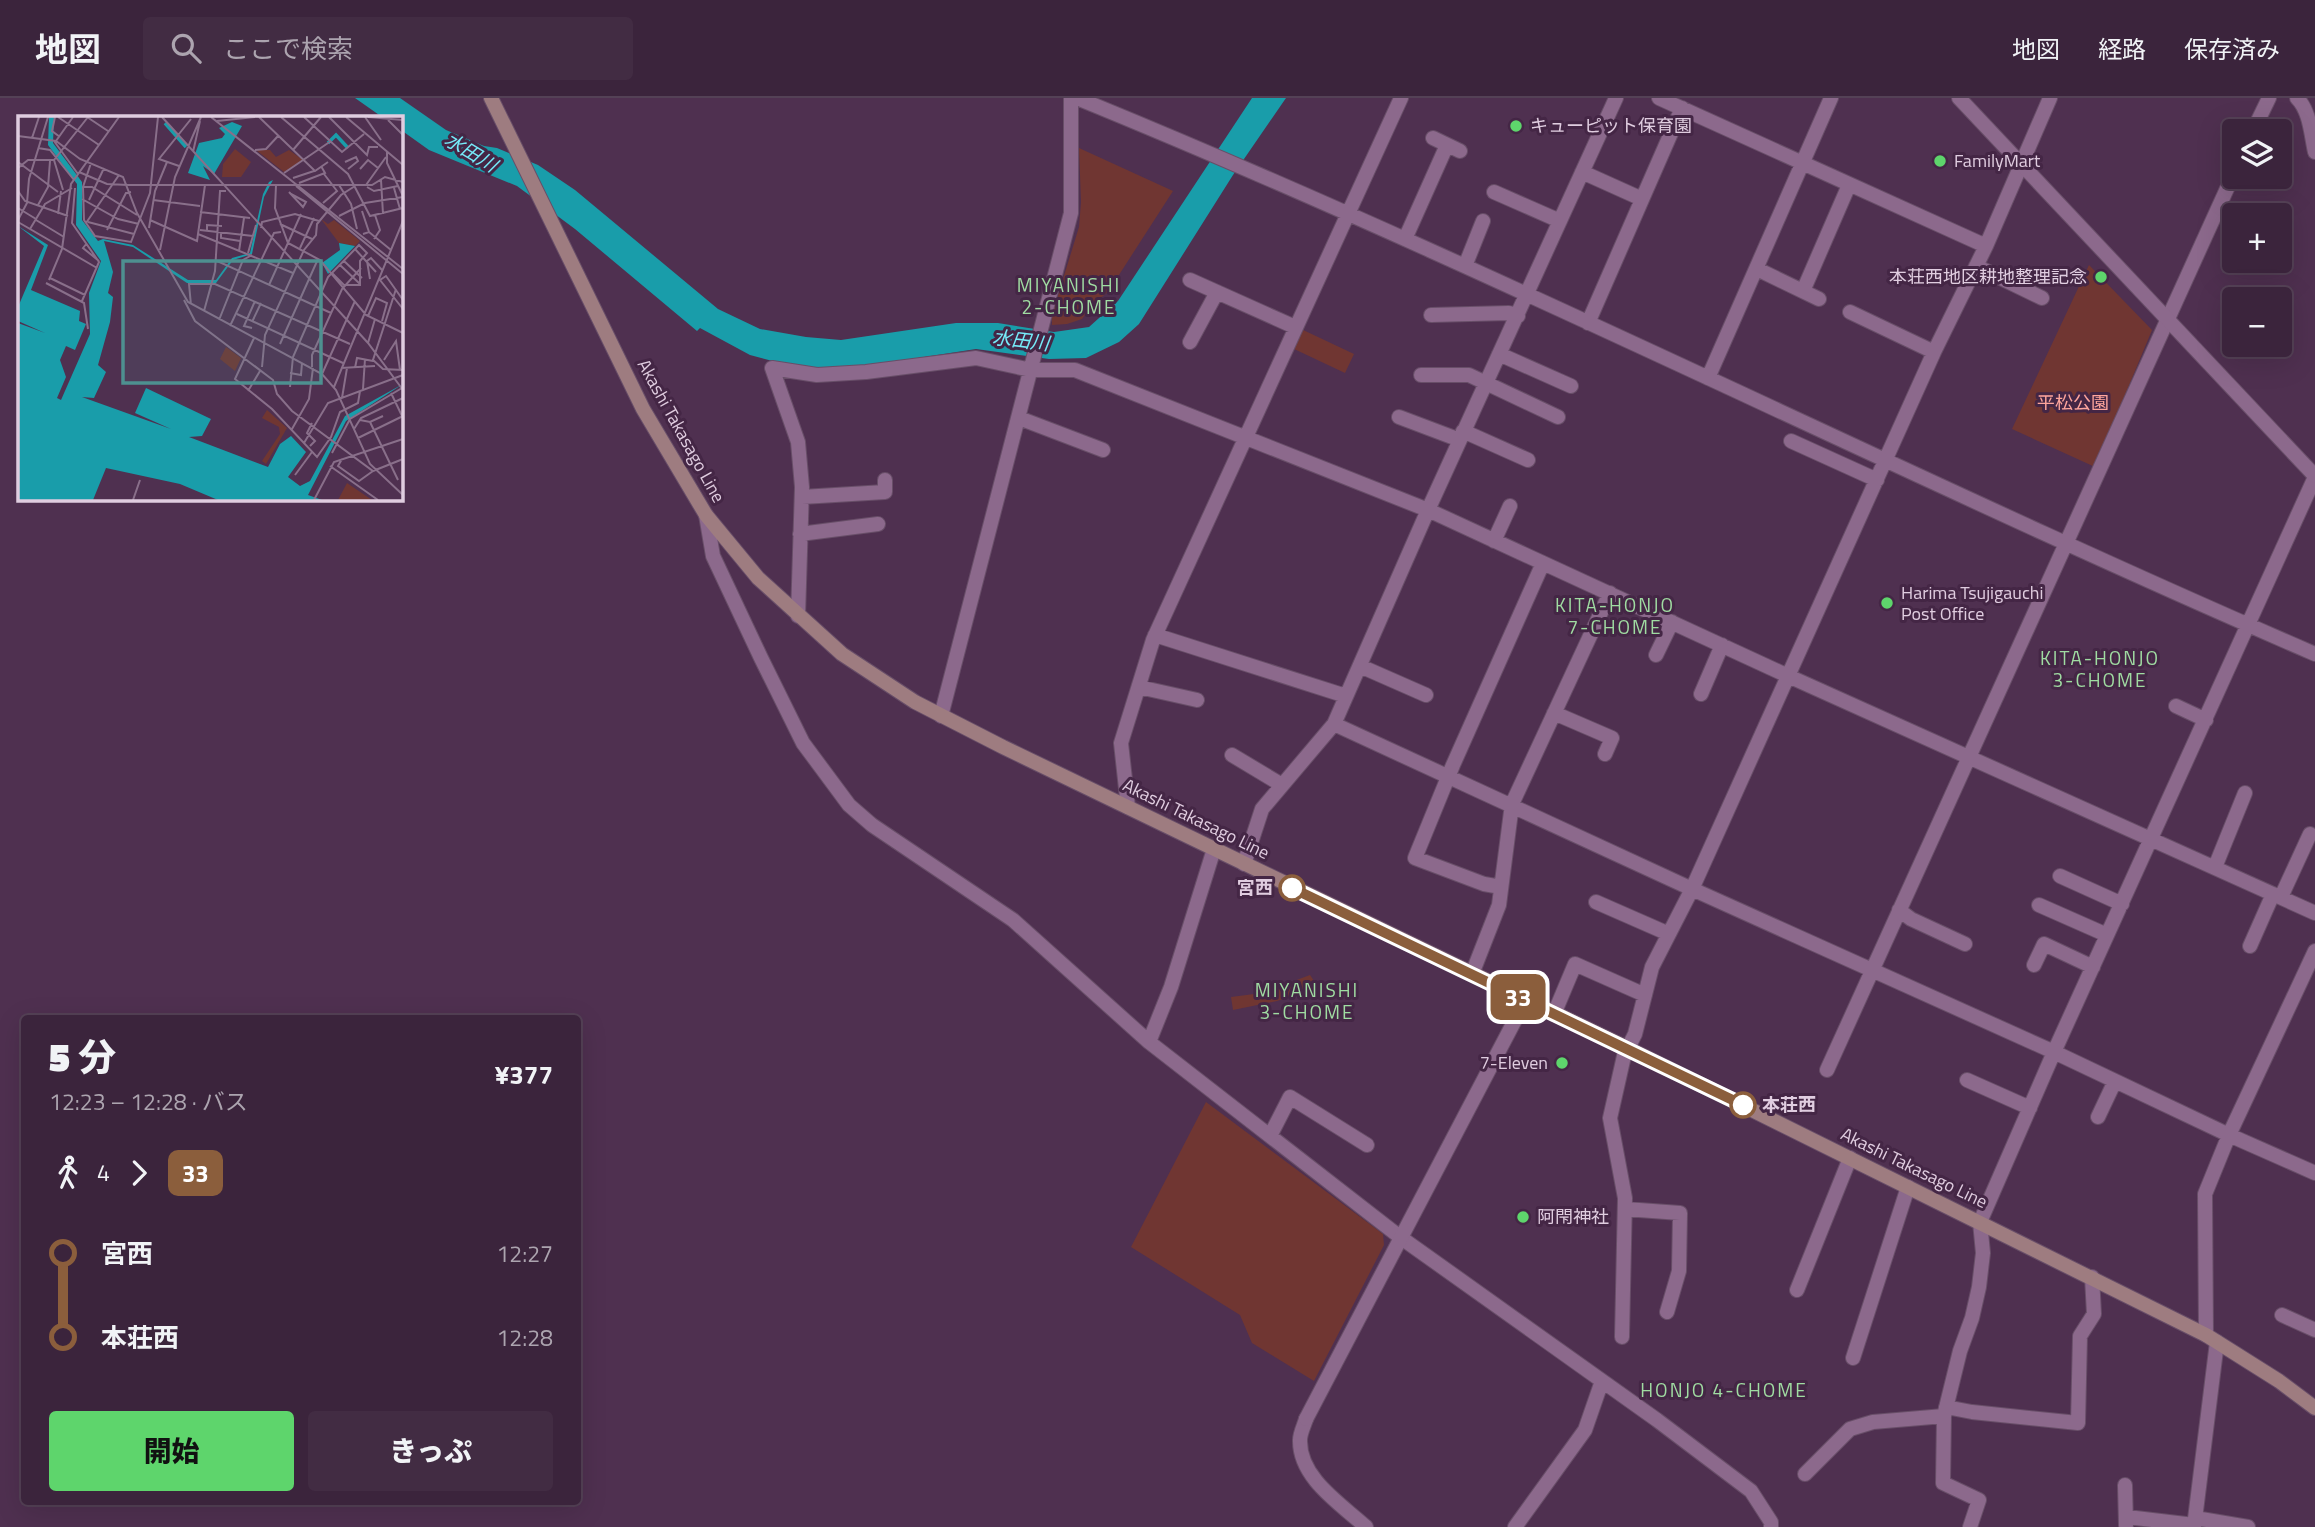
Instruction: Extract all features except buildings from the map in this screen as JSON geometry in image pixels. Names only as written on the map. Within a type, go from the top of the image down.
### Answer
[{"type":"main road","name":"Akashi Takasago Line","points":[[491,98],[643,409],[690,491],[706,515],[758,578],[842,654],[941,716],[1525,1001],[1629,1049],[2212,1338],[2315,1408]]},
{"type":"street","points":[[941,716],[1070,213],[1071,98]]},
{"type":"street","points":[[1077,98],[1208,151],[1405,239],[2315,654]]},
{"type":"street","points":[[1128,807],[1121,743],[1155,635],[1401,98]]},
{"type":"street","points":[[1244,864],[1262,809],[1334,724],[1428,510],[1616,98]]},
{"type":"street","points":[[1659,98],[1986,246]]},
{"type":"street","points":[[1708,378],[1831,98]]},
{"type":"street","points":[[1959,98],[2315,477],[2054,1052],[1980,1222],[1983,1253],[1979,1287],[1945,1411],[1942,1483],[1979,1500],[1970,1527]]},
{"type":"street","points":[[1622,1337],[1625,1209],[1609,1118],[1652,967],[1692,889],[1786,675],[1934,352],[1986,246],[2050,98]]},
{"type":"street","points":[[2259,119],[2269,98]]},
{"type":"street","points":[[2297,98],[2303,104],[2307,115],[2315,152]]},
{"type":"street","points":[[1588,323],[1682,108]]},
{"type":"street","points":[[1405,239],[1453,148],[1433,138]]},
{"type":"street","points":[[1582,172],[1642,199]]},
{"type":"street","points":[[1803,291],[1849,185]]},
{"type":"street","points":[[1827,1070],[2227,189]]},
{"type":"street","points":[[1494,192],[1560,221]]},
{"type":"street","points":[[1465,266],[1483,221]]},
{"type":"street","points":[[1976,266],[2042,298]]},
{"type":"street","points":[[1757,269],[1819,299]]},
{"type":"street","points":[[1190,280],[1295,327]]},
{"type":"street","points":[[1190,342],[1217,292]]},
{"type":"street","points":[[1850,312],[1934,352]]},
{"type":"street","points":[[1431,315],[1509,313],[1518,316]]},
{"type":"street","points":[[1499,354],[1571,386]]},
{"type":"street","points":[[798,616],[802,498],[798,442],[772,368],[817,375],[866,372],[976,358],[1031,370],[1075,370],[1428,510],[1786,675],[2315,913]]},
{"type":"street","points":[[1421,375],[1469,376],[1558,417]]},
{"type":"street","points":[[1399,417],[1462,435],[1528,460]]},
{"type":"street","points":[[1019,418],[1103,450]]},
{"type":"street","points":[[1791,441],[1877,480]]},
{"type":"street","points":[[802,498],[869,489],[886,492],[885,480]]},
{"type":"street","points":[[1494,541],[1510,506]]},
{"type":"street","points":[[706,515],[713,556],[761,658],[803,743],[849,805],[872,825],[1013,920],[1149,1042],[1400,1237],[1751,1491],[1772,1527]]},
{"type":"street","points":[[800,534],[878,524]]},
{"type":"street","points":[[1501,887],[1484,884],[1415,858],[1543,563]]},
{"type":"street","points":[[1472,974],[1499,905],[1512,804],[1610,593]]},
{"type":"street","points":[[1656,655],[1672,622]]},
{"type":"street","points":[[1155,635],[1346,696]]},
{"type":"street","points":[[1701,694],[1722,645]]},
{"type":"street","points":[[1360,666],[1426,695]]},
{"type":"street","points":[[1139,687],[1197,700]]},
{"type":"street","points":[[2176,706],[2206,720]]},
{"type":"street","points":[[1554,713],[1612,738],[1605,754]]},
{"type":"street","points":[[1334,724],[2315,1173]]},
{"type":"street","points":[[1232,755],[1282,785]]},
{"type":"street","points":[[2215,867],[2245,793]]},
{"type":"street","points":[[2250,946],[2310,834]]},
{"type":"street","points":[[1149,1042],[1171,987],[1214,849]]},
{"type":"street","points":[[2060,876],[2122,904]]},
{"type":"street","points":[[1596,902],[1669,934]]},
{"type":"street","points":[[2039,905],[2107,935]]},
{"type":"street","points":[[1899,910],[1911,919],[1965,944]]},
{"type":"street","points":[[2034,965],[2045,944],[2093,967]]},
{"type":"street","points":[[2195,1524],[2212,1338],[2204,1194],[2315,951]]},
{"type":"street","points":[[1554,1014],[1575,964],[1645,995]]},
{"type":"street","points":[[1366,1527],[1312,1477],[1301,1454],[1300,1438],[1306,1419],[1525,1001]]},
{"type":"street","points":[[1967,1080],[2030,1108]]},
{"type":"street","points":[[2098,1117],[2115,1081]]},
{"type":"street","points":[[1270,1136],[1290,1097],[1367,1145]]},
{"type":"street","points":[[1797,1290],[1850,1158]]},
{"type":"street","points":[[1853,1358],[1908,1186]]},
{"type":"street","points":[[1625,1209],[1680,1213],[1679,1271],[1667,1312]]},
{"type":"street","points":[[1805,1474],[1850,1429],[1873,1422],[1945,1411],[2078,1423],[2080,1336],[2094,1314],[2092,1277]]},
{"type":"street","points":[[2283,1315],[2315,1330]]},
{"type":"street","points":[[1863,1329],[1877,1336]]},
{"type":"street","points":[[1515,1527],[1585,1430],[1602,1381]]},
{"type":"street","points":[[2125,1485],[2127,1522],[2248,1527]]},
{"type":"green space","points":[[1079,148],[1173,191],[1108,292],[1093,304],[1082,319],[1052,325],[1052,315],[1079,227]]},
{"type":"green space","name":"平松公園","points":[[2089,265],[2152,330],[2095,467],[2012,429]]},
{"type":"green space","points":[[1301,329],[1354,354],[1345,373],[1292,348]]},
{"type":"green space","points":[[1310,975],[1318,987],[1277,1001],[1233,1010],[1231,997],[1262,993]]},
{"type":"green space","points":[[1206,1102],[1383,1234],[1384,1245],[1314,1381],[1252,1343],[1240,1315],[1131,1247]]},
{"type":"water","name":"水田川","points":[[355,98],[400,98],[446,130],[538,165],[575,190],[718,309],[760,329],[841,340],[956,323],[998,323],[1054,332],[1089,327],[1118,301],[1252,98],[1286,98],[1233,175],[1139,324],[1119,342],[1086,358],[1049,359],[976,349],[846,369],[803,369],[750,355],[700,328],[697,331],[575,229],[517,186],[429,150],[402,131],[402,116],[381,116]]},
{"type":"bus line","name":"33","points":[[1292,888],[1743,1105]]},
{"type":"place","name":"キューピット保育園","points":[[1516,126]]},
{"type":"place","name":"FamilyMart","points":[[1940,161]]},
{"type":"place","name":"本荘西地区耕地整理記念","points":[[2101,277]]},
{"type":"place","name":"Harima Tsujigauchi Post Office","points":[[1887,603]]},
{"type":"place","name":"宮西","points":[[1292,888]]},
{"type":"place","name":"7-Eleven","points":[[1562,1063]]},
{"type":"place","name":"本荘西","points":[[1743,1105]]},
{"type":"place","name":"阿閇神社","points":[[1523,1217]]},
{"type":"district","name":"MIYANISHI 2-CHOME","points":[[1069,296]]},
{"type":"district","name":"KITA-HONJO 7-CHOME","points":[[1615,616]]},
{"type":"district","name":"KITA-HONJO 3-CHOME","points":[[2100,669]]},
{"type":"district","name":"MIYANISHI 3-CHOME","points":[[1307,1001]]},
{"type":"district","name":"HONJO 4-CHOME","points":[[1724,1390]]}]
